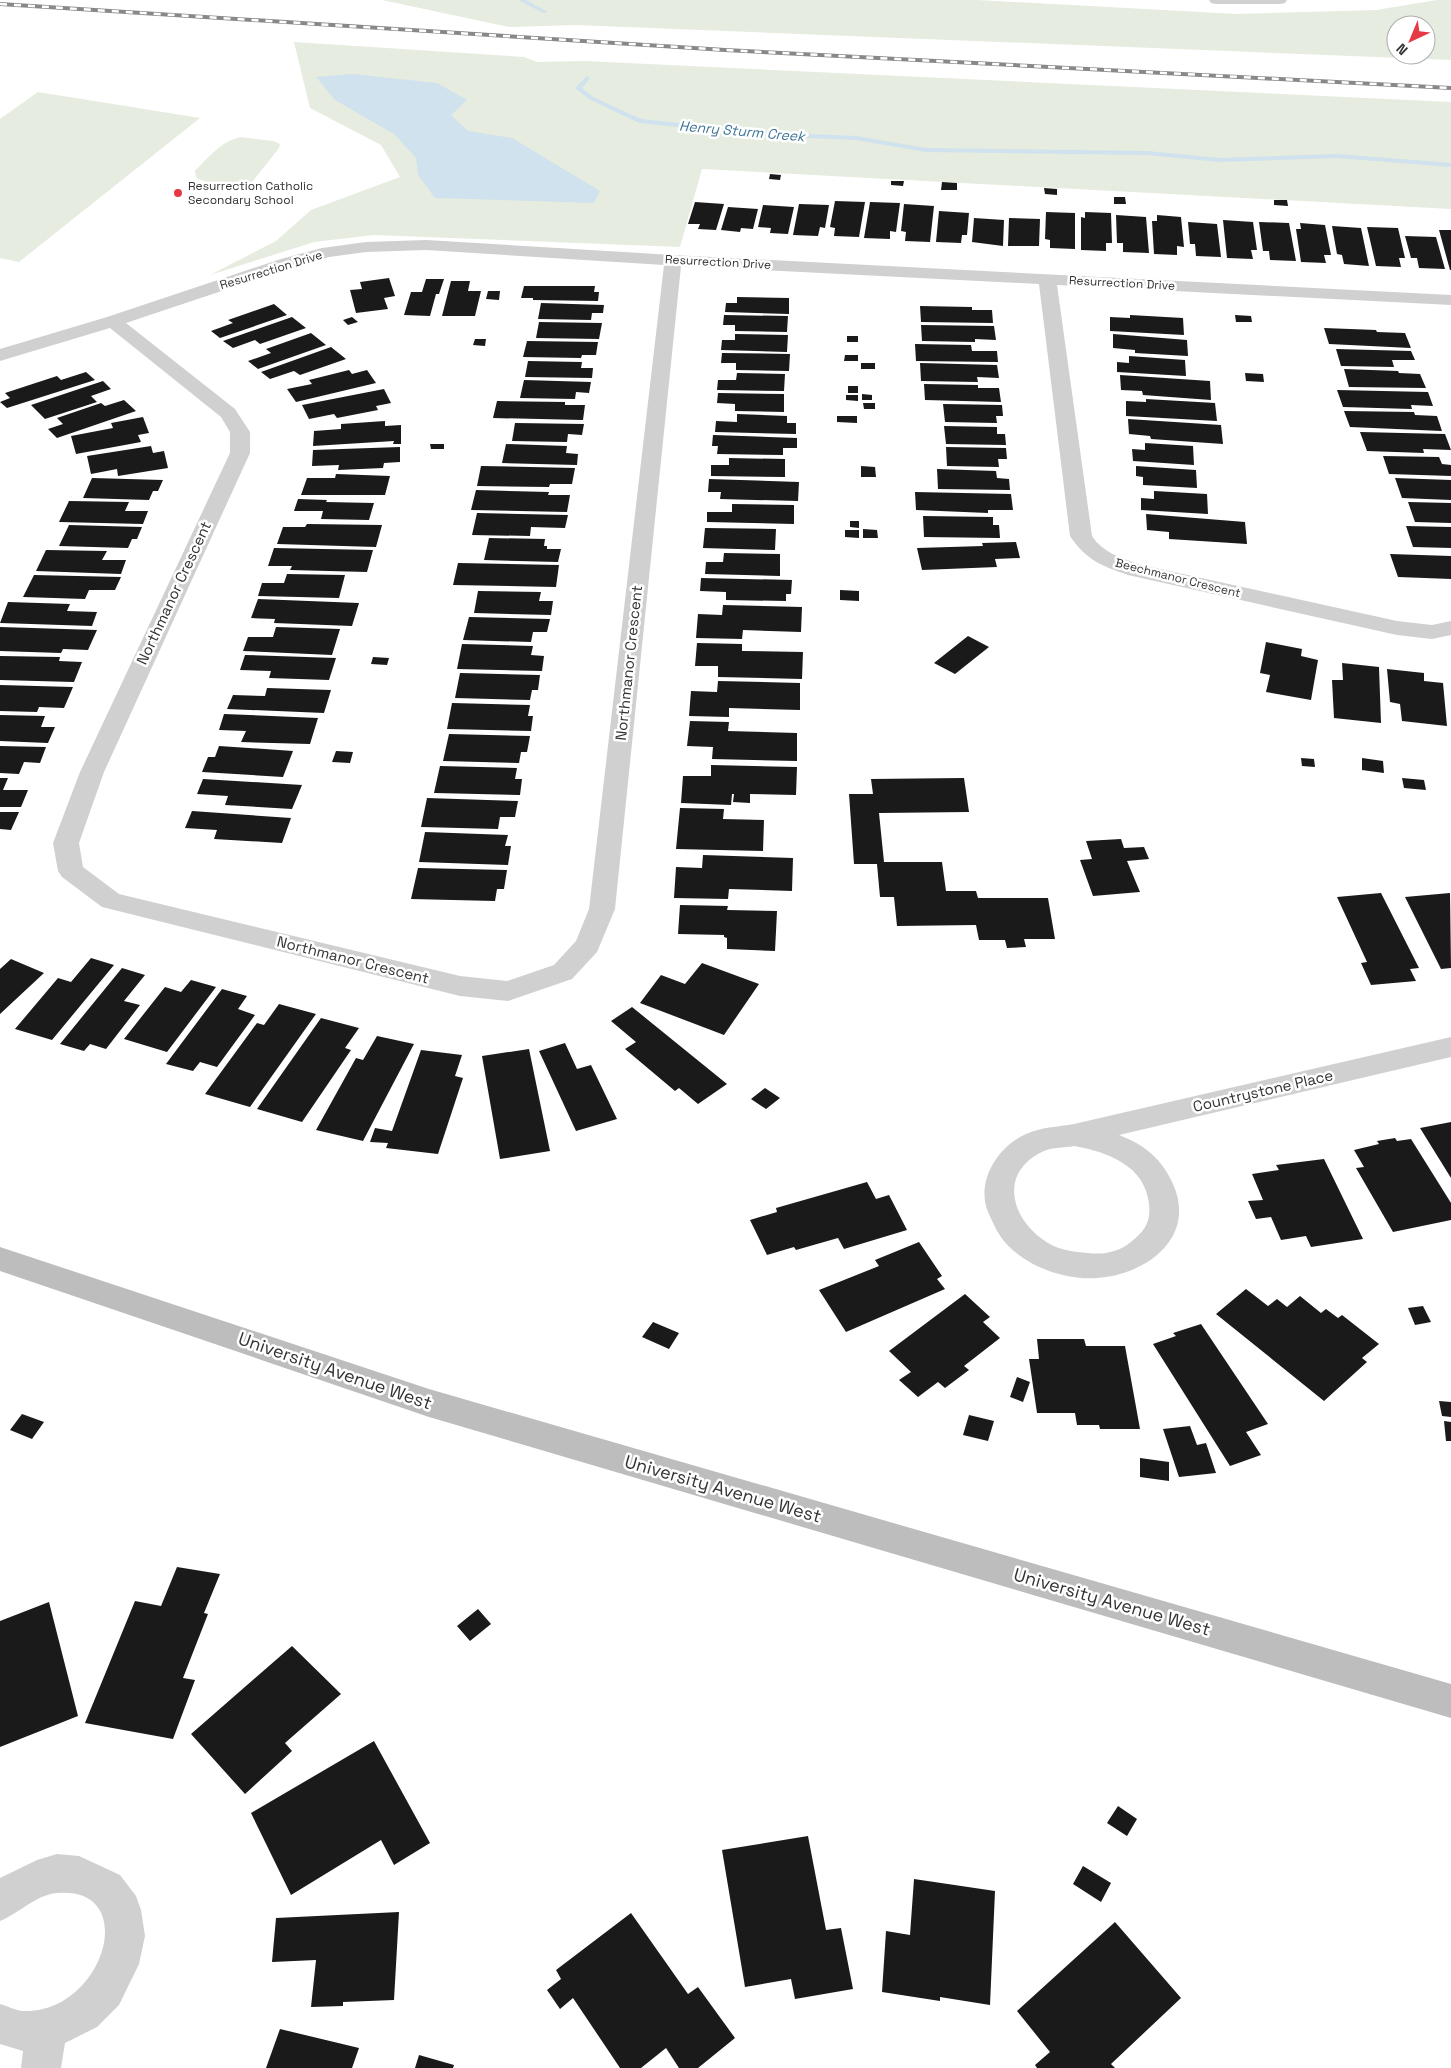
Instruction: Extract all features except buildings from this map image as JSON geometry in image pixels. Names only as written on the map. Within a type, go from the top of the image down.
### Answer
[{"type":"main road","name":"University Avenue West","points":[[0,1259],[430,1403],[1451,1701]]},
{"type":"street","points":[[1216,0],[1280,0]]},
{"type":"street","name":"Resurrection Drive","points":[[0,355],[113,321],[287,263],[328,252],[366,247],[426,245],[1047,279],[1449,304]]},
{"type":"street","name":"Northmanor Crescent","points":[[113,321],[228,413],[240,432],[240,453],[92,772],[66,842],[71,871],[111,901],[460,986],[508,991],[563,972],[588,945],[602,909],[673,260]]},
{"type":"street","name":"Beechmanor Crescent","points":[[1047,279],[1080,536],[1087,548],[1110,561],[1136,570],[1388,626],[1432,632],[1451,628]]},
{"type":"street","name":"Countrystone Place","points":[[1074,1135],[1103,1140],[1138,1158],[1156,1177],[1165,1207],[1162,1229],[1141,1253],[1129,1260],[1101,1266],[1065,1264],[1037,1252],[1022,1241],[1005,1221],[998,1193],[1002,1171],[1018,1152],[1040,1141],[1074,1135],[1451,1046]]},
{"type":"street","points":[[0,1902],[20,1886],[46,1875],[69,1872],[91,1878],[109,1890],[121,1908],[126,1932],[123,1956],[112,1981],[95,2003],[73,2020],[47,2030],[20,2031],[0,2024]]},
{"type":"street","points":[[41,2068],[47,2030]]},
{"type":"shaded area","points":[[382,0],[977,0],[1237,14],[1376,10],[1437,0],[1451,0],[1451,60],[1436,59],[1436,15],[1386,15],[1386,57],[576,25],[509,27]]},
{"type":"shaded area","points":[[294,42],[524,57],[537,62],[585,61],[1451,102],[1451,209],[702,169],[680,247],[374,235],[314,242],[210,275],[276,241],[311,210],[400,177],[381,145],[310,108]]},
{"type":"shaded area","points":[[38,92],[200,118],[19,262],[0,258],[0,119]]},
{"type":"shaded area","points":[[241,137],[273,141],[280,144],[279,148],[249,186],[237,185],[232,190],[196,177],[195,171],[216,150],[227,142]]},
{"type":"water","points":[[352,74],[437,83],[467,100],[451,115],[468,131],[512,138],[600,191],[594,203],[435,198],[418,175],[416,158],[394,134],[335,100],[316,77]]},
{"type":"waterway","name":"Henry Sturm Creek","points":[[521,0],[545,12]]},
{"type":"waterway","points":[[587,78],[578,88],[591,98],[639,121],[764,134],[856,138],[926,150],[1147,153],[1220,160],[1337,156],[1451,165]]},
{"type":"railway","points":[[0,4],[725,50],[1451,88]]},
{"type":"place","name":"Resurrection Catholic Secondary School","points":[[178,193]]}]
